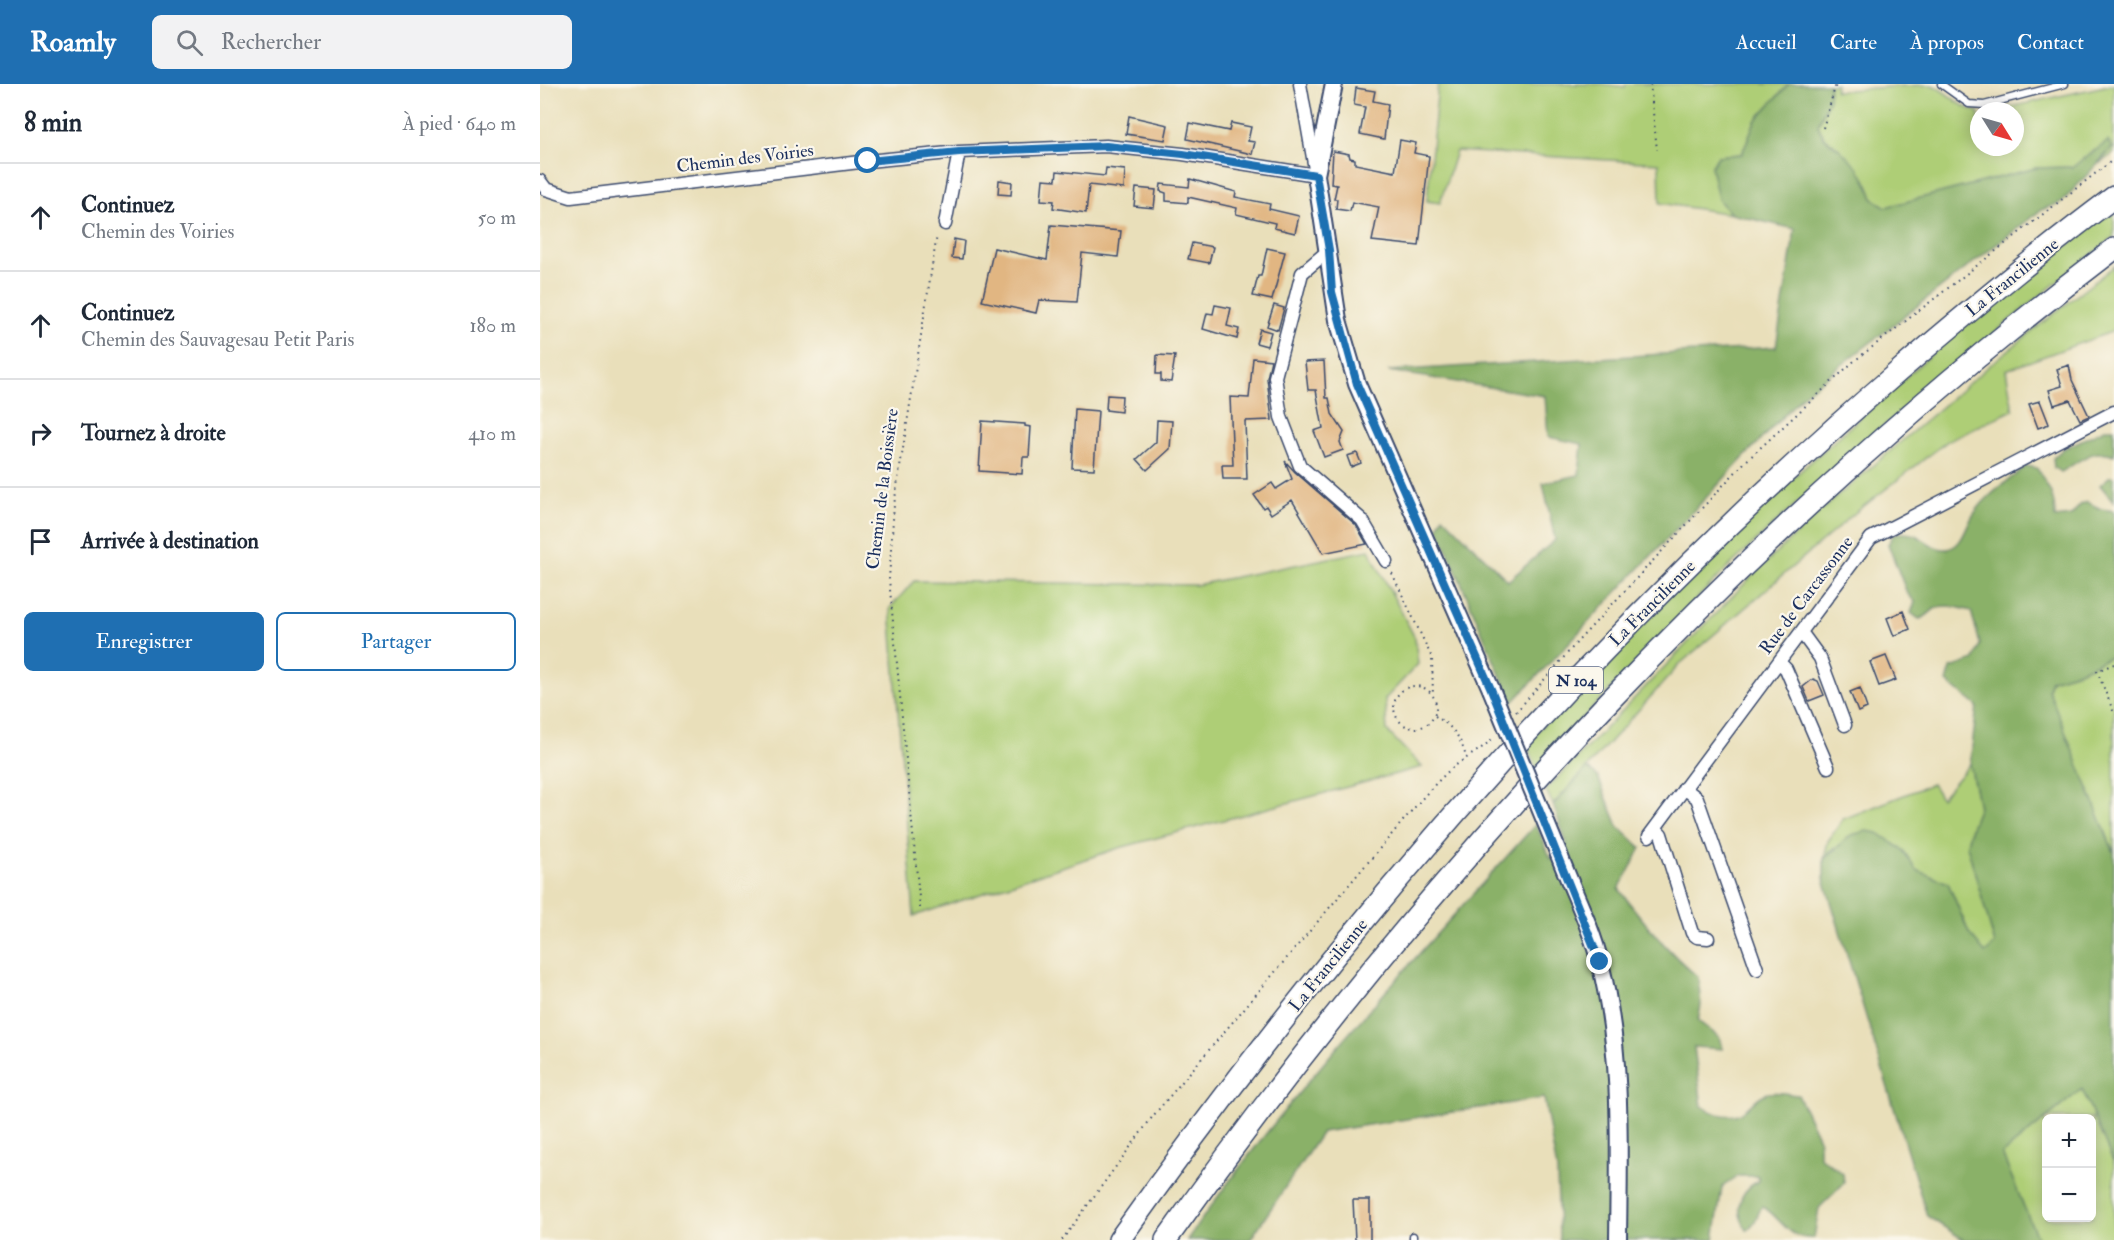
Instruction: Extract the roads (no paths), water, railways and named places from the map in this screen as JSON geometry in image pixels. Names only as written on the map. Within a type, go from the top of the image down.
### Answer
[{"type":"highway","name":"La Francilienne","points":[[1119,1240],[1227,1091],[1309,987],[1457,810],[1562,695],[1737,518],[1831,430],[1958,320],[2114,197]]},
{"type":"highway","name":"La Francilienne","points":[[1166,1240],[1266,1104],[1348,1001],[1505,815],[1593,719],[1763,546],[1862,455],[1987,348],[2114,249]]},
{"type":"street","points":[[1300,84],[1329,250],[1338,320],[1357,384],[1491,689],[1600,962],[1616,1062],[1619,1163],[1618,1240]]},
{"type":"street","points":[[1316,175],[1334,84]]},
{"type":"street","name":"Chemin des Voiries","points":[[540,181],[546,189],[571,197],[959,152],[1106,146],[1183,154],[1316,175]]},
{"type":"street","points":[[945,224],[959,152]]},
{"type":"street","points":[[1329,250],[1302,273],[1275,377],[1281,417],[1300,466],[1362,520],[1386,561]]},
{"type":"street","name":"Rue de Carcassonne","points":[[1708,938],[1697,937],[1692,933],[1661,834],[1652,832],[1871,538],[2114,412]]},
{"type":"street","points":[[1801,632],[1820,658],[1845,725]]},
{"type":"street","points":[[1779,662],[1786,669],[1828,767]]},
{"type":"street","points":[[1684,788],[1697,798],[1757,969]]},
{"type":"lane","points":[[1941,84],[1969,104],[1984,105],[2065,84]]}]
